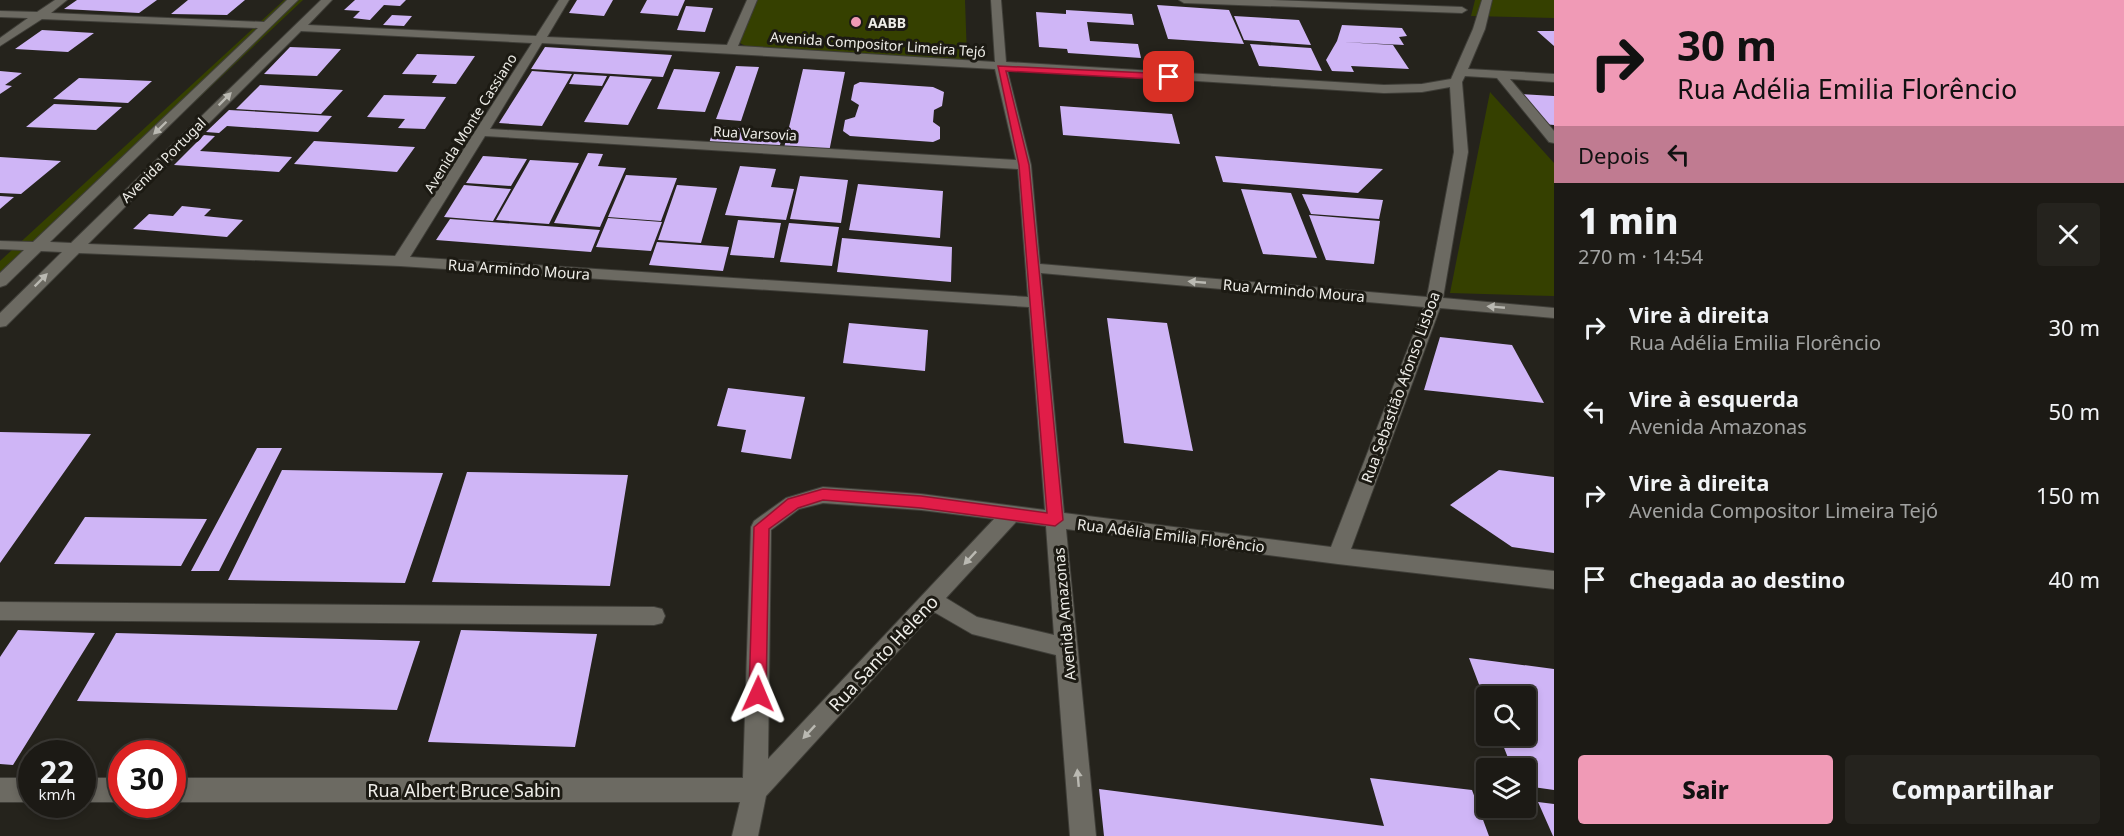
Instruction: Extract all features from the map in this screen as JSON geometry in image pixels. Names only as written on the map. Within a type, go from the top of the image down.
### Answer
[{"type":"street","points":[[0,43],[62,0]]},
{"type":"street","name":"Avenida Portugal","points":[[0,282],[293,0]]},
{"type":"street","name":"Avenida Portugal","points":[[0,322],[327,0]]},
{"type":"street","name":"Avenida Monte Cassiano","points":[[400,261],[564,0]]},
{"type":"street","points":[[731,50],[752,0]]},
{"type":"street","name":"Avenida Amazonas","points":[[996,0],[1001,68],[1024,165],[1038,303],[1083,836]]},
{"type":"street","points":[[1184,0],[1462,10]]},
{"type":"street","points":[[1453,0],[1479,29]]},
{"type":"street","points":[[1457,77],[1479,29],[1486,0]]},
{"type":"street","points":[[0,14],[267,25]]},
{"type":"street","name":"Avenida Compositor Limeira Tejó","points":[[298,28],[540,39],[1384,89],[1422,88],[1457,77],[1500,74],[1554,78]]},
{"type":"street","points":[[1500,74],[1554,139]]},
{"type":"street","name":"Rua Sebastião Afonso Lisboa","points":[[1338,556],[1434,302],[1461,152],[1457,77]]},
{"type":"street","name":"Rua Varsovia","points":[[483,132],[1024,165]]},
{"type":"street","name":"Rua Armindo Moura","points":[[0,245],[400,261],[1038,303]]},
{"type":"street","name":"Rua Armindo Moura","points":[[1034,268],[1554,313]]},
{"type":"street","name":"Rua Adélia Emilia Florêncio","points":[[755,789],[761,527],[793,503],[823,495],[921,502],[1338,556],[1554,580]]},
{"type":"street","name":"Rua Santo Heleno","points":[[755,789],[1010,515]]},
{"type":"street","points":[[932,600],[972,625],[1067,648]]},
{"type":"street","points":[[0,611],[654,616]]},
{"type":"street","points":[[746,836],[755,789]]},
{"type":"street","name":"Rua Albert Bruce Sabin","points":[[186,790],[755,789]]},
{"type":"street","points":[[0,790],[18,790]]},
{"type":"green space","points":[[284,0],[303,0],[0,285],[0,261]]},
{"type":"green space","name":"AABB","points":[[754,0],[965,0],[967,58],[952,61],[749,48],[740,43]]},
{"type":"green space","points":[[1475,0],[1554,0],[1554,18],[1471,16]]},
{"type":"green space","points":[[1490,92],[1554,163],[1554,296],[1450,293]]},
{"type":"building","points":[[77,0],[157,0],[139,13],[64,9]]},
{"type":"building","points":[[188,0],[245,0],[227,15],[171,14]]},
{"type":"building","points":[[355,0],[406,0],[400,6],[384,5],[370,20],[353,18],[360,11],[344,10]]},
{"type":"building","points":[[577,0],[613,0],[604,16],[569,13]]},
{"type":"building","points":[[647,0],[685,0],[678,16],[640,13]]},
{"type":"building","points":[[1157,5],[1229,10],[1244,44],[1168,39]]},
{"type":"building","points":[[686,6],[713,8],[705,32],[677,30]]},
{"type":"building","points":[[1066,10],[1132,14],[1134,25],[1087,22],[1090,41],[1138,44],[1141,58],[1068,53],[1067,49],[1039,47],[1036,12],[1066,14]]},
{"type":"building","points":[[392,15],[412,16],[404,26],[383,25]]},
{"type":"building","points":[[1234,16],[1299,20],[1311,45],[1244,40]]},
{"type":"building","points":[[1342,25],[1402,28],[1407,36],[1399,37],[1404,45],[1343,42],[1393,45],[1409,69],[1351,66],[1354,72],[1332,71],[1326,60],[1337,41]]},
{"type":"building","points":[[42,30],[94,33],[68,52],[15,49]]},
{"type":"building","points":[[1537,31],[1554,31],[1554,46]]},
{"type":"building","points":[[1250,44],[1311,48],[1322,71],[1259,66]]},
{"type":"building","points":[[290,47],[341,49],[317,76],[264,74]]},
{"type":"building","points":[[545,47],[672,55],[663,77],[531,69]]},
{"type":"building","points":[[417,54],[475,56],[456,84],[432,83],[437,75],[402,74]]},
{"type":"building","points":[[736,66],[759,67],[741,121],[716,119]]},
{"type":"building","points":[[674,69],[720,72],[705,112],[657,109]]},
{"type":"building","points":[[803,69],[845,72],[829,152],[784,148]]},
{"type":"building","points":[[0,71],[22,73],[5,85],[12,86],[0,94]]},
{"type":"building","points":[[532,71],[572,74],[542,126],[499,123]]},
{"type":"building","points":[[574,74],[607,76],[602,86],[569,84]]},
{"type":"building","points":[[610,76],[652,79],[628,125],[584,122]]},
{"type":"building","points":[[79,78],[152,81],[128,103],[53,99]]},
{"type":"building","points":[[860,82],[933,87],[944,92],[942,106],[934,110],[933,122],[940,127],[940,139],[933,142],[850,136],[843,131],[845,120],[855,117],[859,105],[851,100],[854,85]]},
{"type":"building","points":[[260,85],[343,90],[321,114],[236,109]]},
{"type":"building","points":[[1520,94],[1554,96],[1554,125],[1543,124]]},
{"type":"building","points":[[384,95],[446,97],[425,129],[398,128],[405,119],[367,117]]},
{"type":"building","points":[[54,104],[122,107],[96,130],[26,127]]},
{"type":"building","points":[[1060,106],[1172,114],[1180,144],[1063,135]]},
{"type":"building","points":[[229,110],[332,116],[318,132],[227,126],[219,133],[206,132]]},
{"type":"building","points":[[715,126],[784,132],[779,148],[709,143]]},
{"type":"building","points":[[204,135],[215,136],[200,151],[292,157],[279,172],[174,165]]},
{"type":"building","points":[[314,141],[415,147],[397,172],[294,164]]},
{"type":"building","points":[[588,153],[603,154],[598,166],[626,168],[600,227],[554,223]]},
{"type":"building","points":[[483,156],[527,159],[511,186],[466,183]]},
{"type":"building","points":[[1215,156],[1383,169],[1358,193],[1223,182]]},
{"type":"building","points":[[0,157],[61,161],[21,194],[0,193]]},
{"type":"building","points":[[530,160],[579,163],[549,224],[496,220]]},
{"type":"building","points":[[740,166],[776,169],[771,187],[794,189],[786,220],[725,215]]},
{"type":"building","points":[[626,175],[677,178],[661,221],[608,217]]},
{"type":"building","points":[[800,176],[848,180],[841,223],[790,219]]},
{"type":"building","points":[[858,184],[943,191],[940,238],[849,230]]},
{"type":"building","points":[[464,185],[511,189],[493,221],[444,217]]},
{"type":"building","points":[[677,185],[717,188],[701,243],[658,240]]},
{"type":"building","points":[[1241,189],[1291,193],[1317,258],[1263,254]]},
{"type":"building","points":[[1302,194],[1383,200],[1379,219],[1311,214]]},
{"type":"building","points":[[0,196],[14,197],[0,209]]},
{"type":"building","points":[[182,206],[211,209],[204,216],[243,220],[227,237],[133,229],[149,214],[173,216]]},
{"type":"building","points":[[1309,215],[1380,221],[1374,264],[1326,260]]},
{"type":"building","points":[[608,218],[662,222],[651,251],[596,247]]},
{"type":"building","points":[[450,219],[600,230],[591,252],[436,240]]},
{"type":"building","points":[[738,220],[781,223],[774,258],[730,255]]},
{"type":"building","points":[[789,223],[839,227],[832,266],[780,262]]},
{"type":"building","points":[[842,238],[952,247],[951,282],[837,272]]},
{"type":"building","points":[[657,242],[729,247],[723,271],[649,265]]},
{"type":"building","points":[[1107,318],[1167,323],[1193,451],[1124,443]]},
{"type":"building","points":[[849,323],[928,330],[925,371],[843,363]]},
{"type":"building","points":[[1440,337],[1512,345],[1544,403],[1424,390]]},
{"type":"building","points":[[728,388],[805,397],[791,459],[741,452],[746,430],[717,426]]},
{"type":"building","points":[[0,432],[91,434],[0,563]]},
{"type":"building","points":[[257,448],[282,448],[219,571],[191,571]]},
{"type":"building","points":[[282,470],[443,473],[405,583],[228,580]]},
{"type":"building","points":[[1499,470],[1554,477],[1554,553],[1512,547],[1450,505]]},
{"type":"building","points":[[467,472],[628,475],[610,586],[432,582]]},
{"type":"building","points":[[85,517],[207,519],[181,566],[54,564]]},
{"type":"building","points":[[18,630],[95,633],[29,740],[18,740],[18,757],[13,765],[0,764],[0,657]]},
{"type":"building","points":[[461,630],[597,634],[575,747],[428,742]]},
{"type":"building","points":[[116,633],[420,641],[397,710],[77,701]]},
{"type":"building","points":[[1469,658],[1554,669],[1554,790],[1536,787],[1536,758],[1508,758],[1503,746],[1536,746],[1536,686],[1480,686]]},
{"type":"building","points":[[1370,778],[1472,790],[1476,801],[1476,818],[1482,818],[1489,836],[1104,836],[1099,789],[1384,826]]},
{"type":"building","points":[[1538,802],[1554,804],[1554,836],[1553,836]]},
{"type":"place","name":"AABB","points":[[856,22]]},
{"type":"route","points":[[758,694],[761,527],[793,503],[823,495],[921,502],[1055,520],[1038,303],[1024,165],[1001,68],[1169,77]]}]
